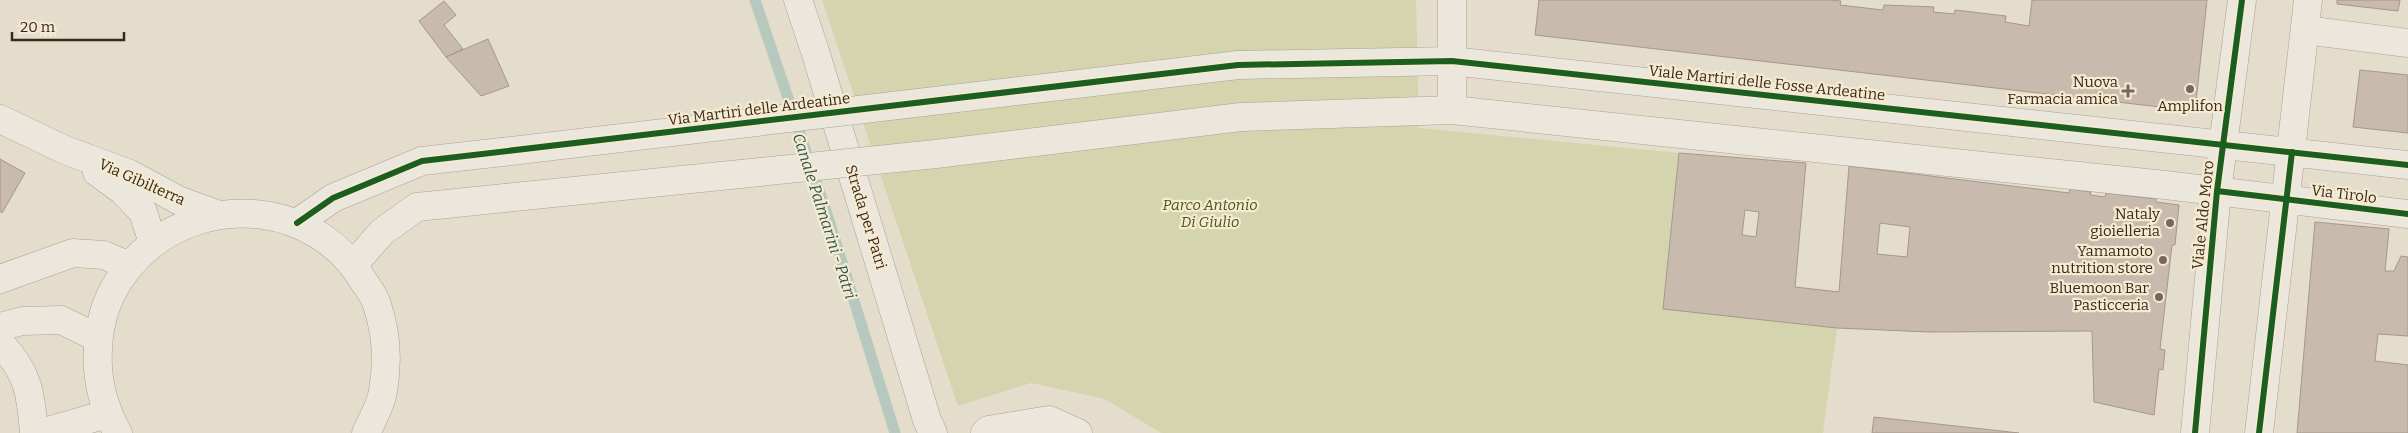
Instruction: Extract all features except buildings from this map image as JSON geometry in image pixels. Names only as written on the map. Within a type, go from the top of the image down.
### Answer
[{"type":"street","name":"Strada per Patri","points":[[798,0],[816,51],[924,411],[933,433]]},
{"type":"street","points":[[1452,0],[1452,110]]},
{"type":"street","name":"Viale Aldo Moro","points":[[2195,433],[2217,191],[2242,0]]},
{"type":"street","points":[[2259,433],[2308,0]]},
{"type":"street","points":[[2305,30],[2408,43]]},
{"type":"street","name":"Viale Martiri delle Fosse Ardeatine","points":[[1238,65],[1452,61],[2292,152]]},
{"type":"street","name":"Via Martiri delle Ardeatine","points":[[297,223],[333,198],[422,161],[1238,65]]},
{"type":"street","points":[[354,264],[382,232],[417,207],[936,154],[1241,117],[1452,110],[2217,191]]},
{"type":"street","name":"Via Gibilterra","points":[[0,119],[65,150],[130,174],[180,201],[219,215]]},
{"type":"street","name":"Via Gibilterra","points":[[65,150],[123,191],[143,212],[153,243]]},
{"type":"street","points":[[2292,152],[2408,165]]},
{"type":"street","name":"Via Tirolo","points":[[2217,191],[2408,214]]},
{"type":"street","points":[[41,433],[113,423],[97,377],[98,338],[104,312],[114,288],[129,266],[153,243],[184,225],[219,215],[258,213],[297,223],[328,240],[354,264],[377,304],[387,348],[383,393],[366,433]]},
{"type":"street","points":[[0,279],[73,253],[104,255],[129,266]]},
{"type":"street","points":[[0,327],[22,321],[60,320],[98,338]]},
{"type":"street","points":[[0,343],[12,356],[27,380],[34,433]]},
{"type":"street","points":[[985,433],[988,430],[1049,420],[1078,433]]},
{"type":"green space","name":"Parco Antonio Di Giulio","points":[[822,0],[1416,0],[1419,128],[1679,153],[1663,309],[1837,328],[1823,433],[1161,433],[1105,399],[1031,383],[958,406]]},
{"type":"waterway","name":"Canale Palmarini - Patri","points":[[755,0],[828,217],[895,433]]},
{"type":"cycle path","points":[[2195,433],[2217,191],[2242,0]]},
{"type":"cycle path","points":[[297,223],[333,198],[422,161],[1238,65],[1452,61],[2408,165]]},
{"type":"cycle path","points":[[2259,433],[2292,152]]},
{"type":"cycle path","points":[[2217,191],[2408,214]]},
{"type":"place","name":"Amplifon","points":[[2190,89]]},
{"type":"place","name":"Nuova Farmacia amica","points":[[2128,91]]},
{"type":"place","name":"Nataly gioielleria","points":[[2170,223]]},
{"type":"place","name":"Yamamoto nutrition store","points":[[2163,260]]},
{"type":"place","name":"Bluemoon Bar Pasticceria","points":[[2159,297]]}]
